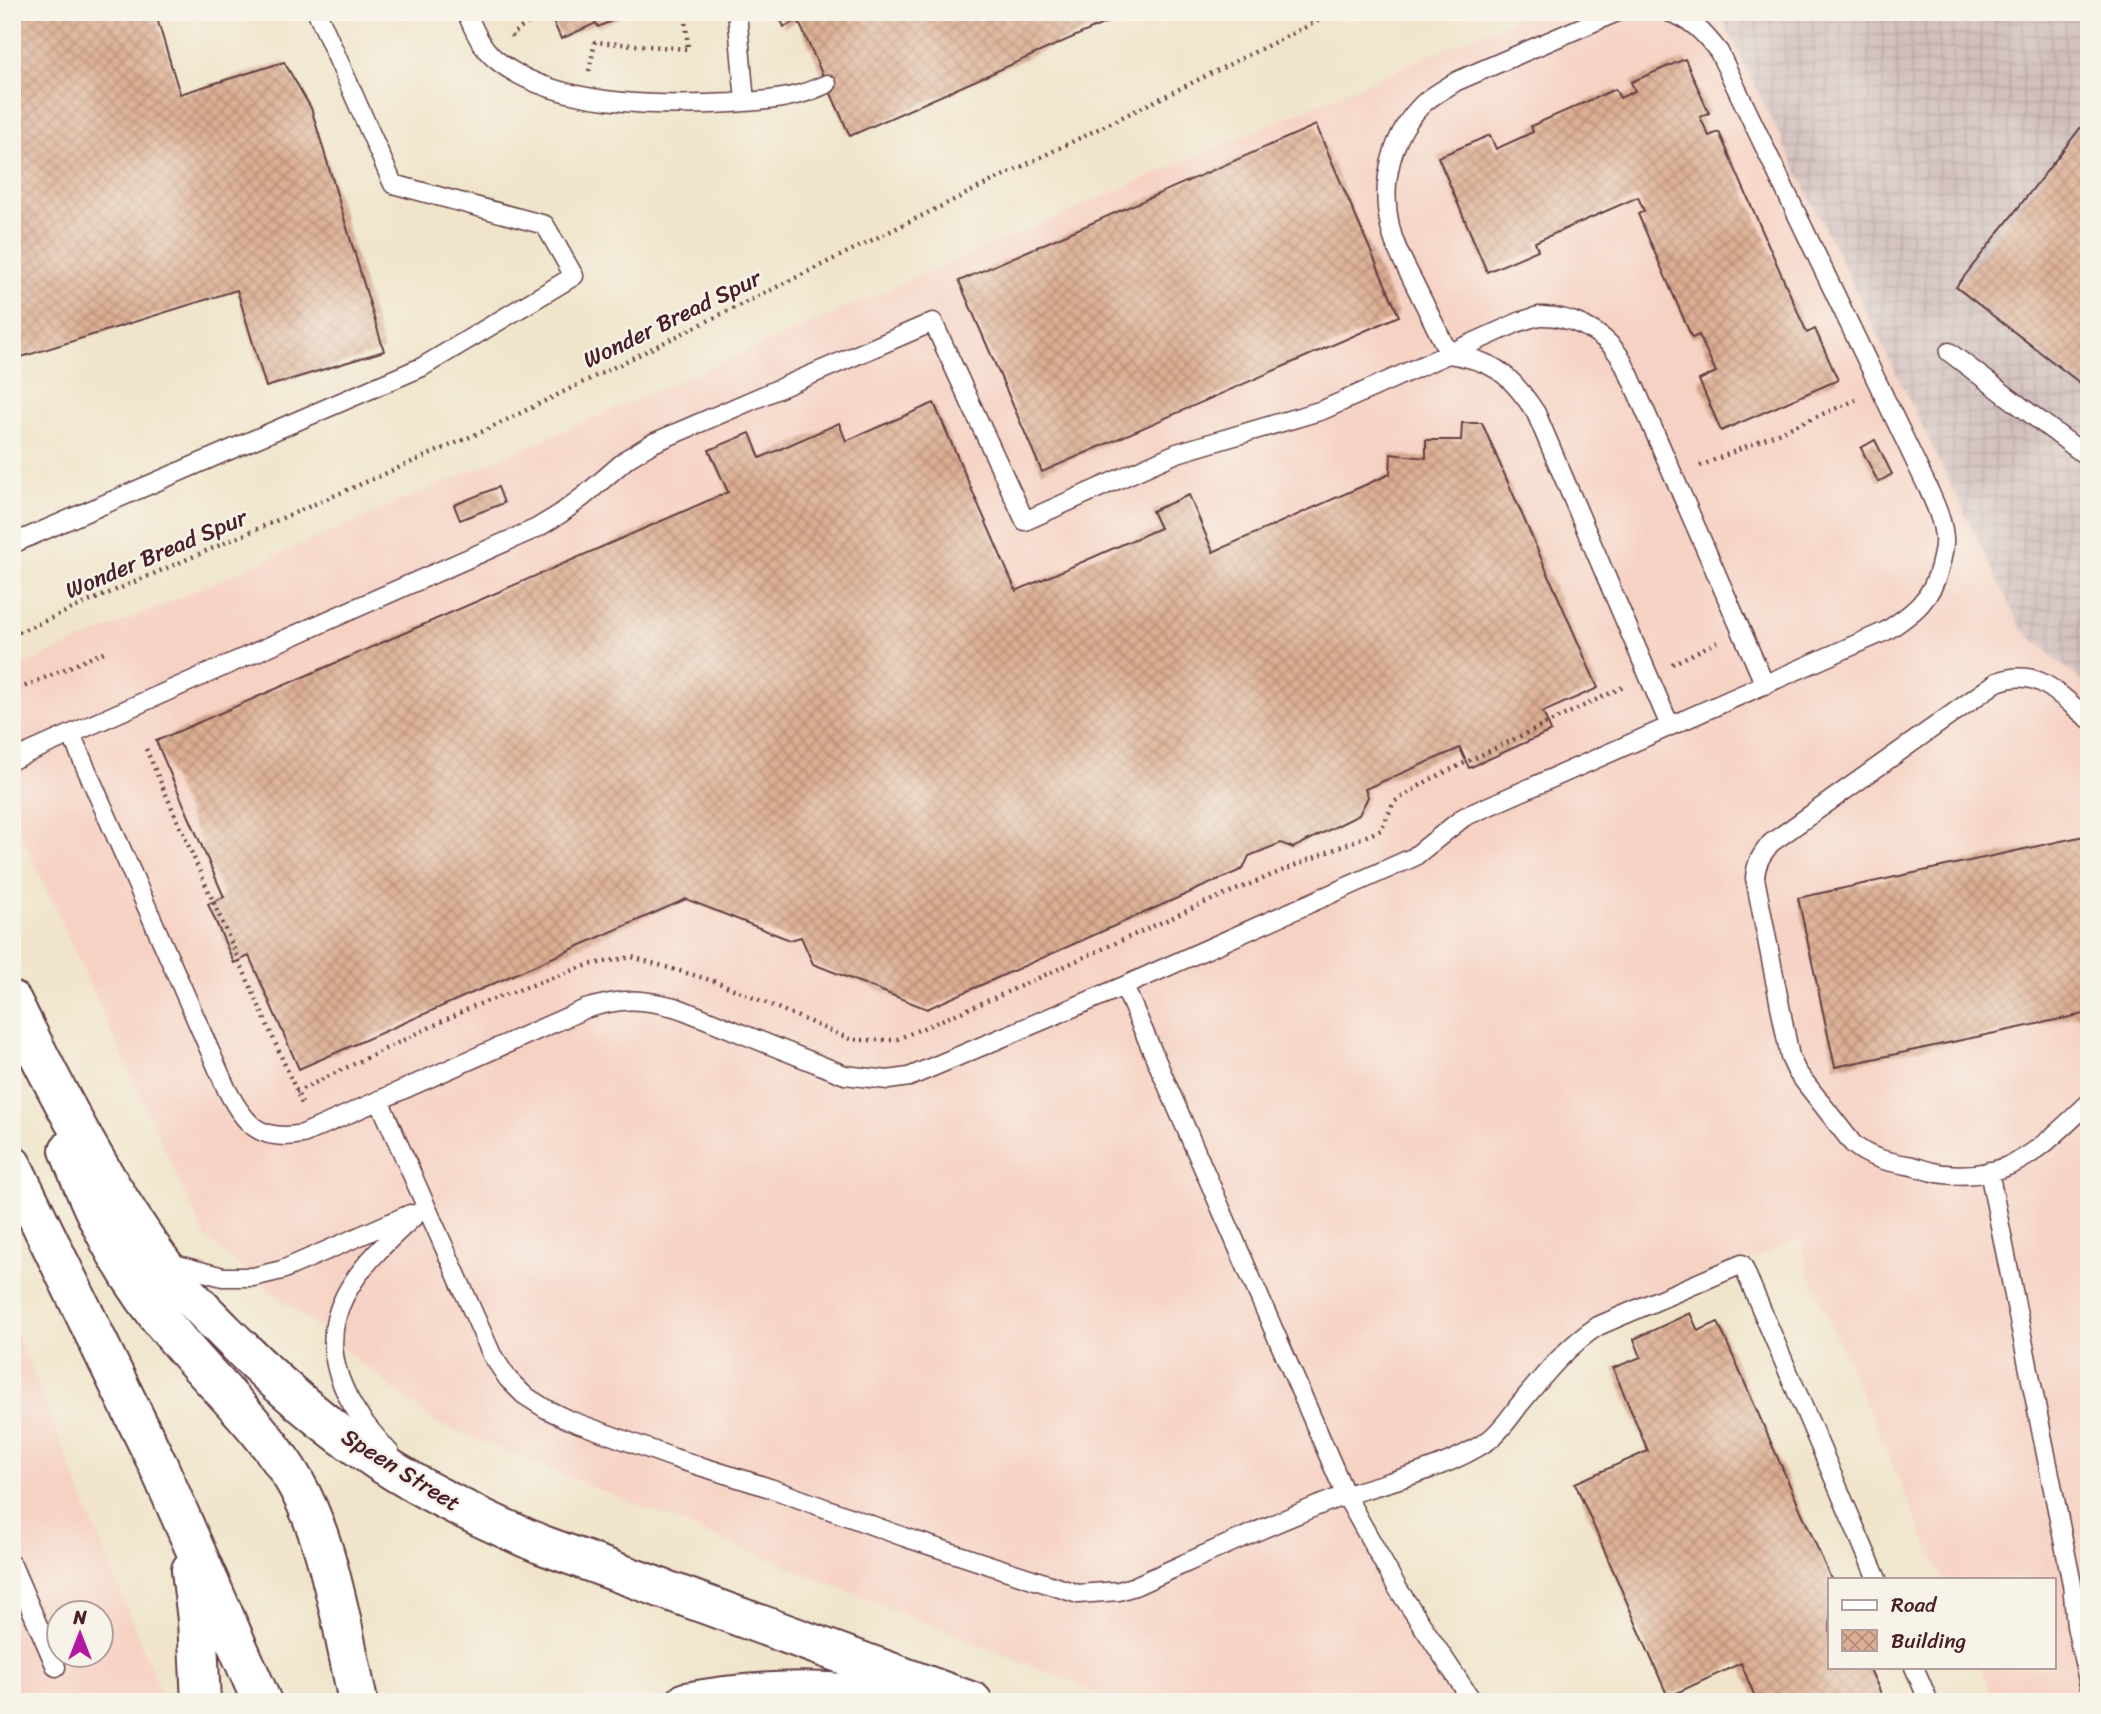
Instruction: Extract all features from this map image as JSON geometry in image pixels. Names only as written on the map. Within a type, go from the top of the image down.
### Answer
[{"type":"main road","name":"Speen Street","points":[[16,1009],[84,1139],[160,1260],[248,1355],[360,1448],[414,1483],[478,1517],[552,1549],[973,1702]]},
{"type":"main road","points":[[16,1009],[85,1191],[114,1253],[167,1327],[266,1439],[288,1470],[305,1501],[328,1565],[358,1702]]},
{"type":"main road","points":[[12,1165],[178,1510],[262,1702]]},
{"type":"main road","points":[[178,1510],[193,1581],[201,1702]]},
{"type":"main road","points":[[686,1702],[767,1691],[830,1690],[912,1702]]},
{"type":"lane","points":[[12,544],[422,367],[574,276],[545,225],[393,184],[317,12]]},
{"type":"lane","points":[[466,12],[477,36],[493,57],[514,72],[541,84],[576,94],[623,101],[682,105],[796,96],[827,84]]},
{"type":"lane","points":[[737,12],[745,102]]},
{"type":"lane","points":[[1448,354],[1390,229],[1387,183],[1390,162],[1399,139],[1410,120],[1440,91],[1617,12]]},
{"type":"lane","points":[[71,734],[238,1111],[252,1127],[270,1135],[287,1137],[303,1133],[585,1009],[628,999],[678,1008],[845,1076],[888,1080],[909,1077],[1124,986],[1414,857],[1464,817],[1886,631],[1906,618],[1924,601],[1936,584],[1944,539],[1938,513],[1881,390],[1719,52],[1690,21],[1668,12]]},
{"type":"lane","points":[[12,760],[537,527],[560,514],[628,458],[653,443],[933,322],[1025,521],[1177,453],[1323,410],[1519,322],[1539,316],[1563,319],[1585,327],[1603,338],[1619,355],[1629,374],[1765,685]]},
{"type":"lane","points":[[1949,352],[2089,458]]},
{"type":"lane","points":[[1448,354],[1487,363],[1505,374],[1521,389],[1536,413],[1670,726]]},
{"type":"lane","points":[[2089,719],[2041,681],[2028,676],[2012,676],[1997,682],[1771,843],[1756,865],[1755,878],[1790,1057],[1797,1072],[1853,1144],[1864,1153],[1876,1159],[1941,1174],[1965,1175],[1989,1171],[2011,1166],[2028,1157],[2089,1103]]},
{"type":"lane","points":[[1124,986],[1346,1496],[1398,1590],[1473,1702]]},
{"type":"lane","points":[[379,1100],[492,1355],[508,1379],[524,1395],[569,1420],[674,1458],[770,1488],[904,1537],[1077,1594],[1119,1591],[1135,1586],[1254,1533],[1470,1451],[1503,1428],[1566,1350],[1580,1338],[1598,1326],[1742,1264],[1877,1578]]},
{"type":"lane","points":[[1989,1171],[2072,1584],[2076,1626],[2089,1685]]},
{"type":"lane","points":[[160,1260],[223,1278],[253,1278],[282,1270],[426,1206]]},
{"type":"lane","points":[[414,1483],[354,1407],[341,1379],[333,1352],[334,1329],[339,1308],[352,1282],[386,1242],[426,1206]]},
{"type":"lane","points":[[12,1565],[46,1644]]},
{"type":"lane","points":[[1914,1668],[1929,1702]]},
{"type":"path","points":[[514,42],[511,34],[533,19],[530,12]]},
{"type":"path","points":[[589,71],[595,42],[688,49],[685,12]]},
{"type":"path","name":"Wonder Bread Spur","points":[[12,635],[485,430],[1336,12]]},
{"type":"path","points":[[1693,470],[1881,390]]},
{"type":"path","points":[[146,749],[296,1092],[474,1006],[588,965],[632,957],[717,982],[852,1040],[895,1040],[1202,904],[1381,830],[1394,802],[1429,780],[1741,630]]},
{"type":"path","points":[[12,692],[103,652]]},
{"type":"shaded area","points":[[1530,12],[1719,12],[2021,627],[2089,688],[2089,1682],[2061,1702],[1995,1702],[1980,1668],[2056,1668],[2056,1578],[1942,1578],[1809,1274],[1800,1239],[1598,1326],[1489,1439],[1346,1496],[1473,1702],[1120,1702],[436,1423],[205,1238],[12,814],[12,670]]},
{"type":"shaded area","points":[[1719,12],[2089,12],[2089,688],[2021,628]]},
{"type":"shaded area","points":[[12,1321],[165,1702],[12,1702]]},
{"type":"building","points":[[28,12],[155,12],[180,94],[284,62],[311,108],[384,351],[266,387],[237,290],[12,360],[12,17]]},
{"type":"building","points":[[549,12],[632,12],[598,27],[596,23],[561,39]]},
{"type":"building","points":[[777,12],[1130,12],[850,136],[798,20],[784,27]]},
{"type":"building","points":[[1685,59],[1709,113],[1700,117],[1709,136],[1719,132],[1807,333],[1815,329],[1838,380],[1721,431],[1699,380],[1716,372],[1699,335],[1692,338],[1638,214],[1644,211],[1638,197],[1535,242],[1538,250],[1487,272],[1438,157],[1490,135],[1496,149],[1533,132],[1531,126],[1615,89],[1620,98],[1635,91],[1631,82]]},
{"type":"building","points":[[2089,117],[2089,390],[1956,287]]},
{"type":"building","points":[[1316,125],[1399,316],[1042,472],[959,281]]},
{"type":"building","points":[[934,403],[1016,591],[1160,528],[1152,511],[1189,495],[1213,552],[1390,474],[1391,454],[1426,458],[1426,440],[1461,440],[1462,423],[1482,423],[1598,688],[1543,712],[1551,731],[1469,768],[1460,748],[1365,789],[1368,797],[1359,815],[1293,848],[1281,843],[1249,856],[1243,869],[927,1009],[813,964],[801,937],[790,940],[686,899],[299,1069],[249,956],[234,963],[208,904],[224,897],[156,741],[728,492],[709,450],[750,433],[760,458],[839,423],[846,441]]},
{"type":"building","points":[[1875,440],[1892,474],[1878,482],[1861,448]]},
{"type":"building","points":[[498,487],[504,503],[460,520],[454,505]]},
{"type":"building","points":[[2089,835],[2089,1013],[1835,1067],[1798,898]]},
{"type":"building","points":[[1690,1313],[1698,1331],[1718,1322],[1831,1578],[1828,1578],[1828,1668],[1869,1668],[1885,1702],[1757,1702],[1741,1663],[1668,1697],[1575,1483],[1648,1451],[1613,1368],[1641,1357],[1634,1339]]}]
